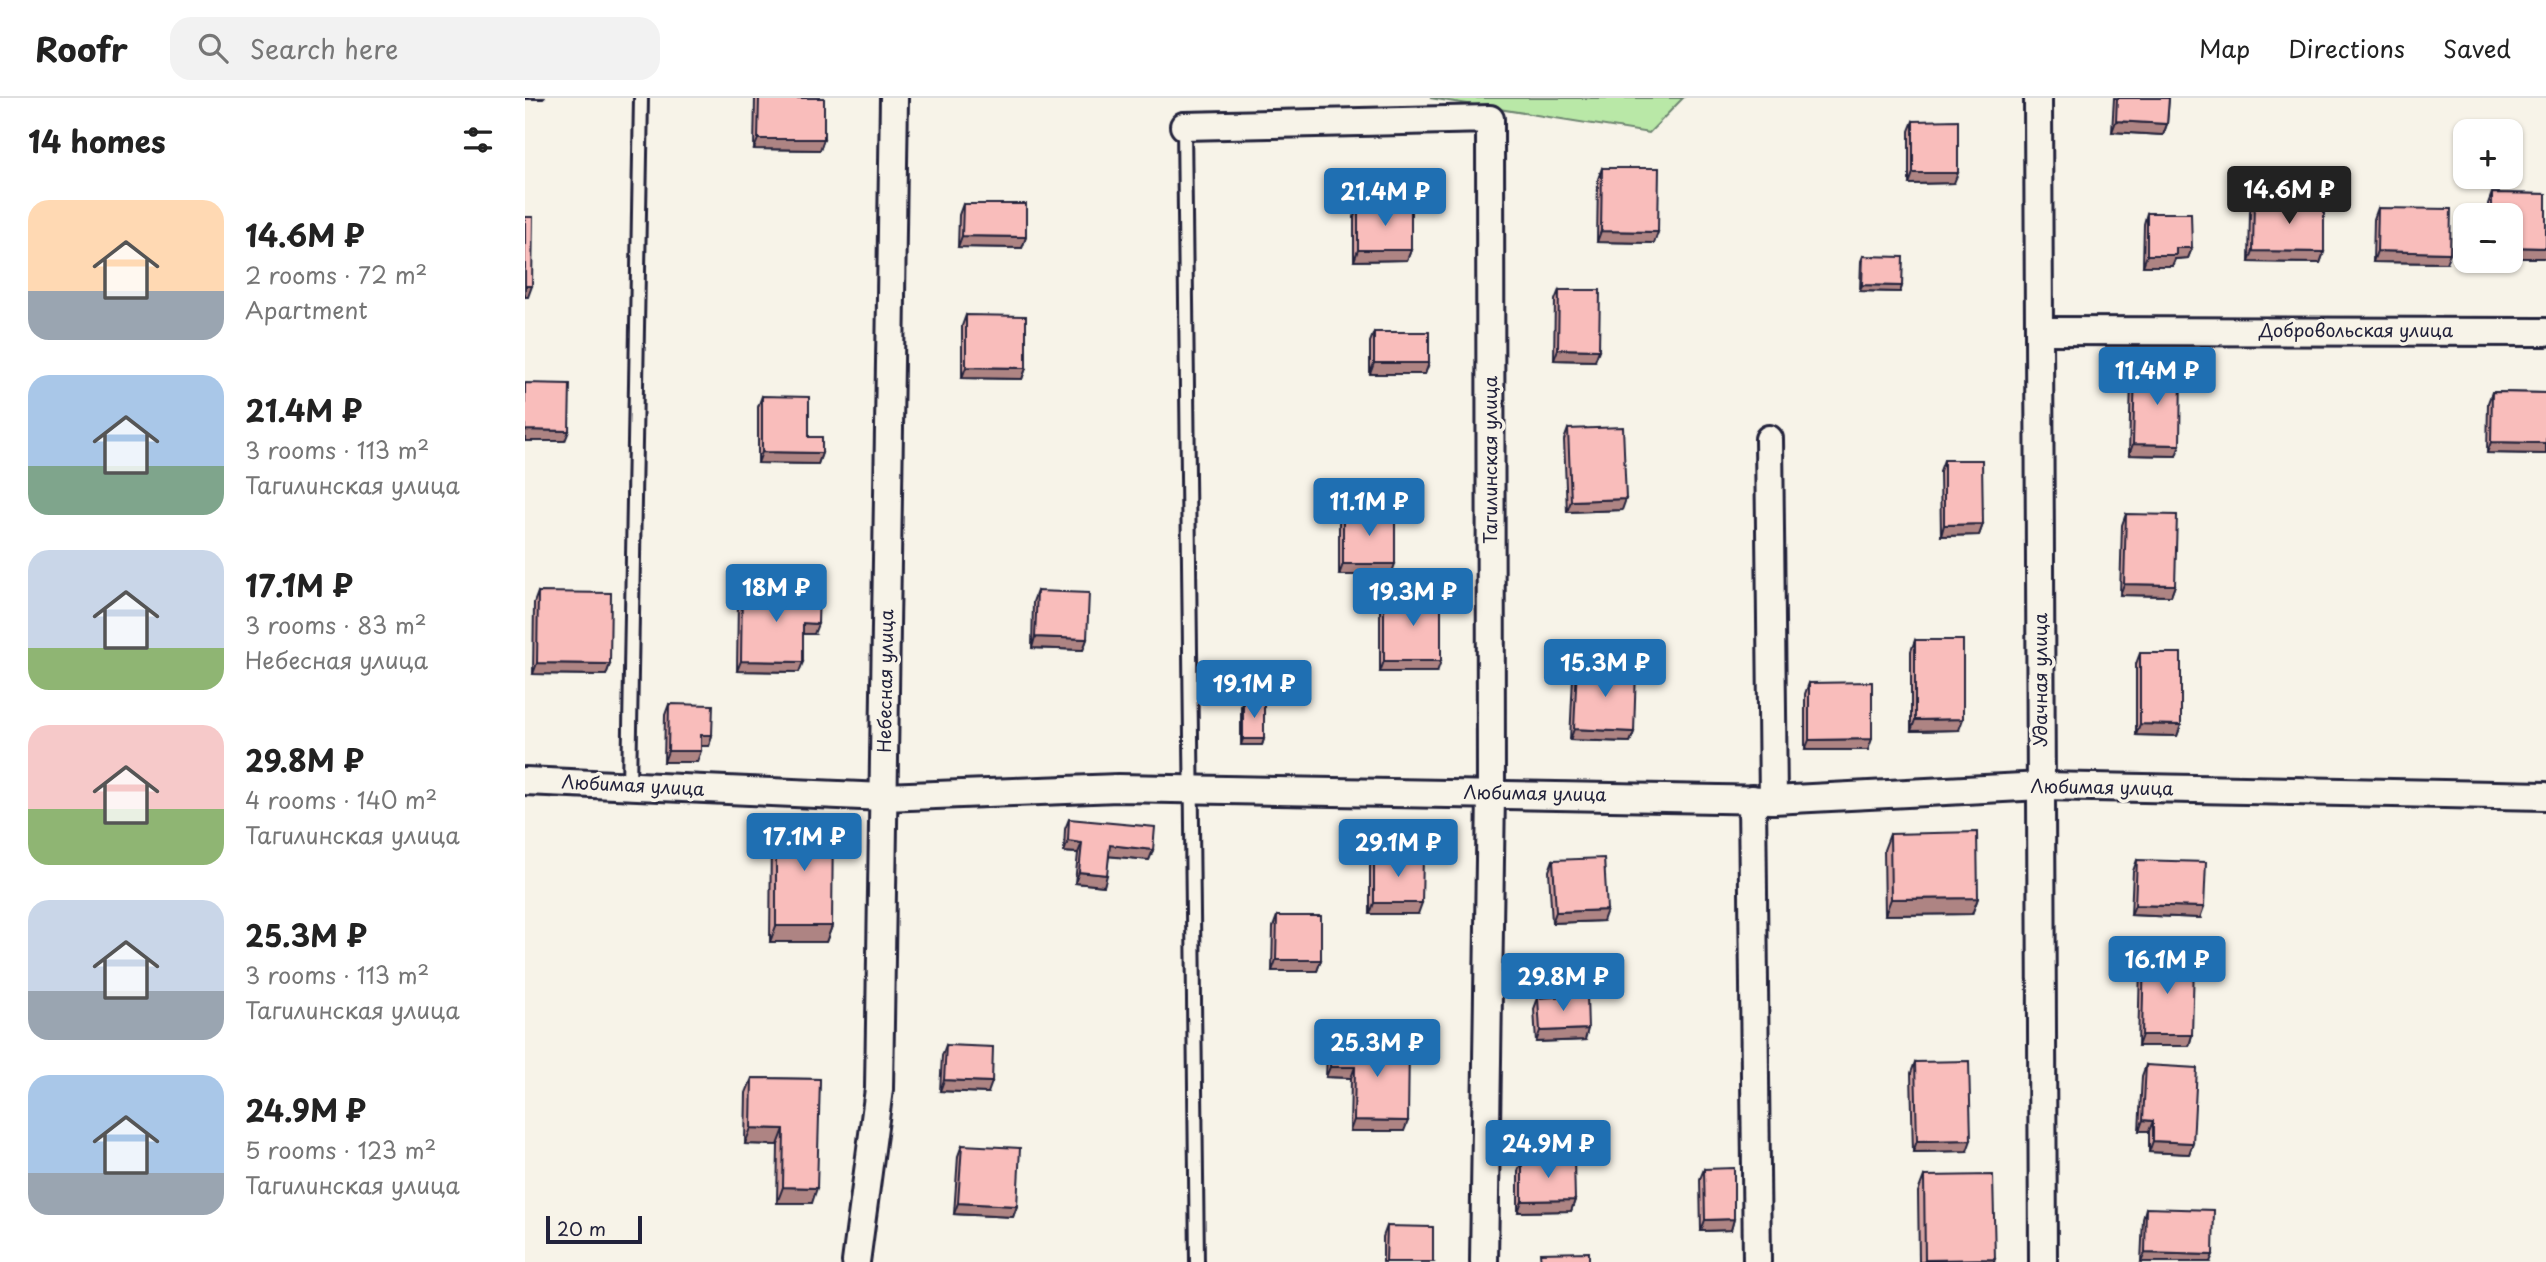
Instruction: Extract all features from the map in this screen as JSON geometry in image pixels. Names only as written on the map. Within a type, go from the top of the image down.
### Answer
[{"type":"street","name":"Небесная улица","points":[[856,1262],[879,1089],[894,98]]},
{"type":"street","name":"Удачная улица","points":[[2038,98],[2043,1262]]},
{"type":"street","name":"Тагилинская улица","points":[[1184,126],[1490,119],[1491,793],[1484,1262]]},
{"type":"street","name":"Добровольская улица","points":[[2040,331],[2546,332]]},
{"type":"street","points":[[1757,1262],[1769,439]]},
{"type":"street","name":"Любимая улица","points":[[525,781],[884,797],[1118,788],[1192,788],[1763,799],[2042,786],[2546,796]]},
{"type":"lane","points":[[629,786],[642,98]]},
{"type":"lane","points":[[1184,126],[1197,1262]]},
{"type":"green space","points":[[1430,98],[1683,98],[1649,133]]},
{"type":"building","points":[[759,98],[824,98],[824,139],[758,139]]},
{"type":"building","points":[[2117,98],[2169,98],[2167,124],[2116,121]]},
{"type":"building","points":[[1958,120],[1958,173],[1913,173],[1913,121]]},
{"type":"building","points":[[1602,168],[1659,168],[1658,232],[1601,231]]},
{"type":"building","points":[[2492,193],[2546,194],[2546,248],[2523,247],[2523,203],[2492,203]]},
{"type":"building","points":[[2254,200],[2324,201],[2324,252],[2253,251]]},
{"type":"building","points":[[963,204],[1026,204],[1026,237],[962,236]]},
{"type":"building","points":[[1358,206],[1411,206],[1411,250],[1358,250]]},
{"type":"building","points":[[2378,208],[2451,209],[2450,253],[2377,251]]},
{"type":"building","points":[[2147,213],[2191,213],[2192,248],[2176,248],[2176,255],[2147,255]]},
{"type":"building","points":[[525,217],[533,217],[532,286],[525,286]]},
{"type":"building","points":[[1863,256],[1903,257],[1902,286],[1862,285]]},
{"type":"building","points":[[1559,290],[1600,290],[1599,350],[1558,349]]},
{"type":"building","points":[[966,315],[1026,316],[1026,368],[966,367]]},
{"type":"building","points":[[1374,332],[1429,332],[1429,363],[1374,363]]},
{"type":"building","points":[[2135,369],[2181,369],[2180,445],[2133,444]]},
{"type":"building","points":[[525,383],[570,384],[569,431],[525,430]]},
{"type":"building","points":[[2492,392],[2546,393],[2546,443],[2491,442]]},
{"type":"building","points":[[762,396],[809,397],[809,437],[822,437],[822,453],[762,452]]},
{"type":"building","points":[[1623,427],[1626,499],[1571,501],[1568,429]]},
{"type":"building","points":[[1944,460],[1982,460],[1983,524],[1944,525]]},
{"type":"building","points":[[1343,512],[1395,512],[1395,564],[1343,564]]},
{"type":"building","points":[[2126,514],[2177,515],[2175,585],[2124,584]]},
{"type":"building","points":[[742,589],[819,590],[818,624],[803,623],[803,662],[741,661]]},
{"type":"building","points":[[1037,591],[1089,593],[1087,639],[1035,637]]},
{"type":"building","points":[[538,592],[611,593],[610,664],[537,663]]},
{"type":"building","points":[[1384,595],[1441,595],[1441,661],[1384,661]]},
{"type":"building","points":[[1915,640],[1963,640],[1963,719],[1915,720]]},
{"type":"building","points":[[2140,653],[2181,653],[2181,725],[2140,724]]},
{"type":"building","points":[[1577,666],[1636,669],[1634,732],[1574,729]]},
{"type":"building","points":[[1872,682],[1872,739],[1809,740],[1809,683]]},
{"type":"building","points":[[1264,700],[1264,739],[1243,739],[1243,701]]},
{"type":"building","points":[[669,704],[713,705],[712,735],[701,735],[701,751],[668,751]]},
{"type":"building","points":[[776,819],[833,820],[832,926],[776,926]]},
{"type":"building","points":[[1069,819],[1155,827],[1153,850],[1110,845],[1107,875],[1079,872],[1082,843],[1068,841]]},
{"type":"building","points":[[1977,832],[1978,898],[1891,899],[1890,834]]},
{"type":"building","points":[[1374,855],[1423,856],[1422,903],[1374,903]]},
{"type":"building","points":[[1604,858],[1607,910],[1556,912],[1553,860]]},
{"type":"building","points":[[2137,860],[2206,862],[2204,907],[2135,905]]},
{"type":"building","points":[[1277,916],[1321,916],[1321,960],[1276,960]]},
{"type":"building","points":[[2144,954],[2178,955],[2180,964],[2194,964],[2192,1035],[2142,1035]]},
{"type":"building","points":[[1587,995],[1588,1029],[1540,1031],[1538,998]]},
{"type":"building","points":[[1331,1044],[1409,1045],[1408,1121],[1354,1120],[1355,1067],[1330,1067]]},
{"type":"building","points":[[946,1045],[993,1047],[992,1082],[944,1080]]},
{"type":"building","points":[[1969,1061],[1971,1140],[1917,1141],[1915,1062]]},
{"type":"building","points":[[2146,1065],[2197,1068],[2193,1143],[2153,1141],[2153,1121],[2143,1120]]},
{"type":"building","points":[[752,1078],[820,1079],[817,1188],[783,1187],[784,1129],[751,1128]]},
{"type":"building","points":[[962,1145],[1020,1148],[1017,1206],[958,1203]]},
{"type":"building","points":[[1574,1159],[1575,1200],[1522,1201],[1522,1161]]},
{"type":"building","points":[[1734,1168],[1734,1219],[1705,1220],[1704,1169]]},
{"type":"building","points":[[1993,1175],[1995,1259],[1925,1260],[1924,1176]]},
{"type":"building","points":[[2146,1208],[2214,1210],[2213,1255],[2145,1253]]},
{"type":"building","points":[[1387,1226],[1433,1227],[1433,1262],[1386,1262]]},
{"type":"building","points":[[1589,1252],[1589,1262],[1541,1262],[1540,1253]]}]
